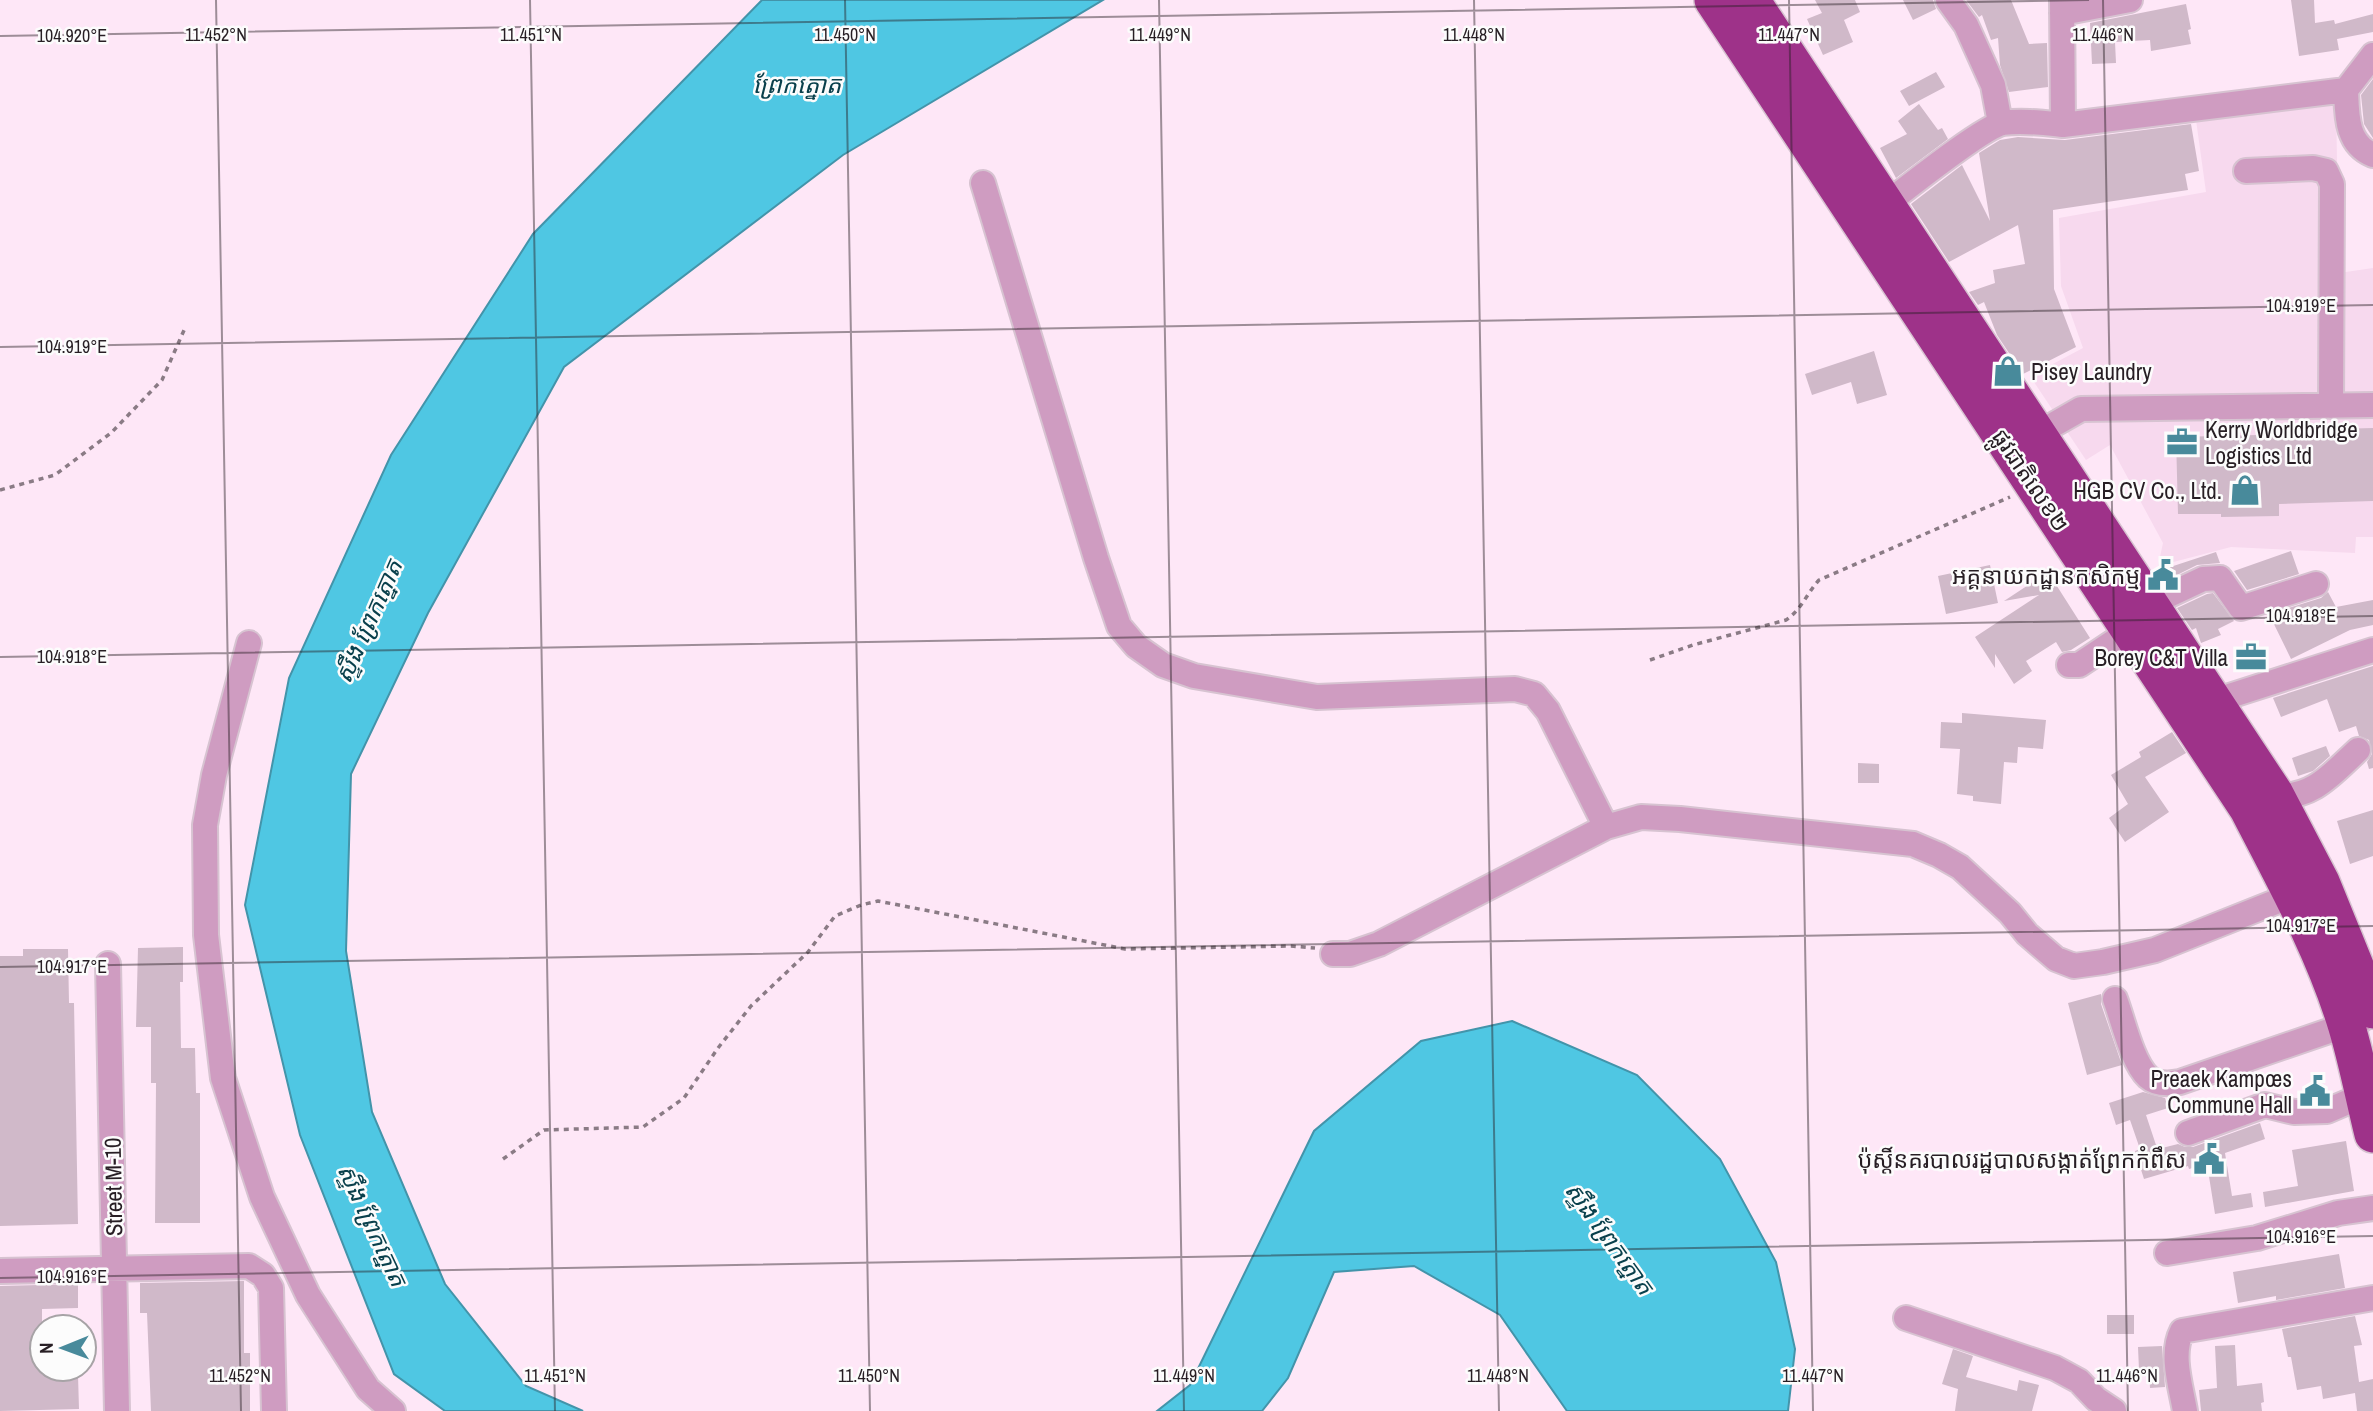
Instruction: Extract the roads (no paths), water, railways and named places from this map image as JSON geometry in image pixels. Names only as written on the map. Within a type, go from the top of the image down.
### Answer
[{"type":"highway","name":"ផ្លូវជាតិលេខ២","points":[[1713,0],[2024,442],[2140,618],[2248,809],[2293,895],[2360,999]]},
{"type":"highway","name":"ផ្លូវជាតិលេខ២","points":[[1763,4],[1886,204],[2024,442],[2035,486],[2140,618],[2214,701],[2275,793],[2321,882],[2360,999],[2373,1134]]},
{"type":"street","points":[[1948,0],[1966,25],[1993,85],[2000,123]]},
{"type":"street","points":[[2063,125],[2062,7],[2130,0]]},
{"type":"street","points":[[2373,55],[2346,90],[2352,138],[2362,151],[2373,155]]},
{"type":"street","points":[[1886,204],[2000,123],[2042,122],[2063,125],[2346,90]]},
{"type":"street","points":[[2246,171],[2313,168],[2326,172],[2332,184],[2331,406]]},
{"type":"street","points":[[983,183],[1096,558],[1119,626],[1136,646],[1163,665],[1194,676],[1317,697],[1515,689],[1534,694],[1548,711],[1606,827]]},
{"type":"street","points":[[2024,442],[2081,409],[2373,405]]},
{"type":"street","points":[[2069,665],[2079,665],[2140,618],[2203,579],[2220,578],[2241,608],[2316,584]]},
{"type":"street","points":[[249,643],[214,775],[205,825],[206,935],[223,1077],[262,1197],[308,1295],[368,1389],[393,1411]]},
{"type":"street","points":[[2214,701],[2373,650]]},
{"type":"street","points":[[2275,793],[2286,796],[2320,786],[2358,750]]},
{"type":"street","points":[[1333,954],[1350,954],[1380,944],[1606,827],[1642,817],[1913,844],[1960,867],[2010,913],[2027,934],[2056,959],[2074,966],[2155,950],[2293,895]]},
{"type":"street","name":"Street M-10","points":[[108,964],[117,1411]]},
{"type":"street","points":[[2115,999],[2141,1068],[2150,1079],[2166,1084],[2180,1082],[2360,999]]},
{"type":"street","points":[[2188,1133],[2264,1105],[2294,1112],[2327,1111],[2368,1093]]},
{"type":"street","points":[[2167,1253],[2257,1238],[2339,1213],[2373,1208]]},
{"type":"street","points":[[0,1271],[249,1266],[263,1275],[271,1288],[274,1411]]},
{"type":"street","points":[[2185,1411],[2177,1355],[2177,1341],[2182,1331],[2373,1298]]},
{"type":"street","points":[[1906,1318],[2055,1368],[2079,1381],[2096,1399],[2114,1411]]},
{"type":"water","name":"ព្រែកត្នោត","points":[[762,0],[1103,0],[843,155],[564,367],[428,613],[351,774],[346,951],[372,1112],[445,1284],[526,1386],[583,1411],[445,1411],[394,1374],[300,1135],[245,905],[289,678],[391,455],[533,234]]},
{"type":"water","name":"ស្ទឹង ព្រែកត្នោត","points":[[1512,1021],[1637,1075],[1720,1159],[1776,1262],[1795,1349],[1788,1411],[1567,1411],[1500,1315],[1414,1266],[1334,1272],[1288,1378],[1262,1411],[1157,1411],[1190,1385],[1314,1131],[1421,1041]]},
{"type":"place","name":"Pisey Laundry","points":[[2008,371]]},
{"type":"place","name":"Kerry Worldbridge Logistics Ltd","points":[[2182,442]]},
{"type":"place","name":"HGB CV Co., Ltd.","points":[[2245,490]]},
{"type":"place","name":"អគ្គនាយកដ្ឋានកសិកម្ម","points":[[2163,575]]},
{"type":"place","name":"Borey C&T Villa","points":[[2251,657]]},
{"type":"place","name":"Preaek Kampœs Commune Hall","points":[[2315,1091]]},
{"type":"place","name":"ប៉ុស្តិ៍នគរបាលរដ្ឋបាលសង្កាត់ព្រែកកំពឹស","points":[[2209,1159]]}]
